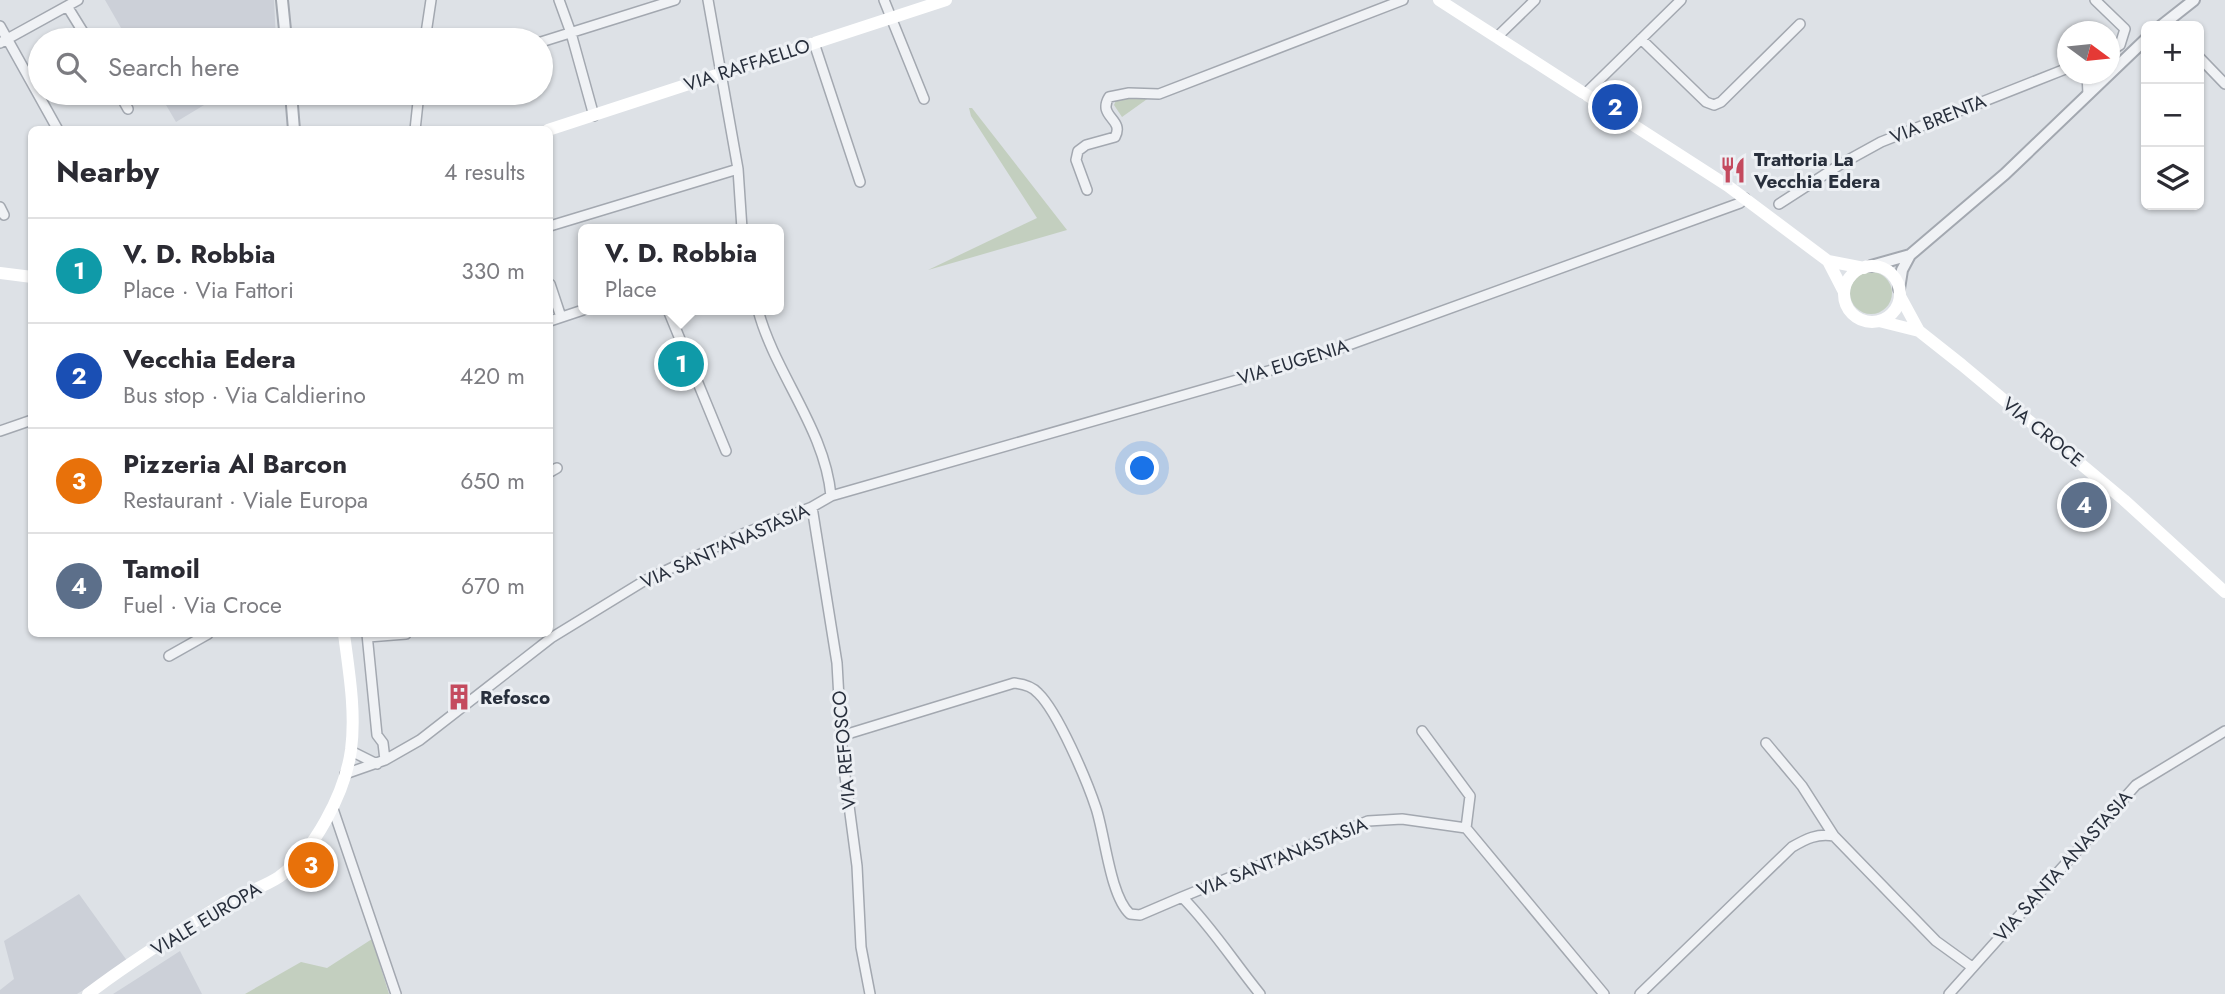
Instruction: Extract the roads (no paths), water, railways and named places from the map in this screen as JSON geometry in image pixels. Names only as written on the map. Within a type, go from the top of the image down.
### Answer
[{"type":"main road","name":"VIA RAFFAELLO","points":[[553,128],[946,0]]},
{"type":"main road","points":[[1439,0],[1684,155],[1745,198],[1828,261],[1844,292]]},
{"type":"main road","points":[[1828,261],[1867,267]]},
{"type":"main road","points":[[1844,292],[1850,277],[1867,267]]},
{"type":"main road","name":"VIA CROCE","points":[[1867,267],[1886,270],[1897,282],[1899,293],[1919,331],[2100,479],[2225,592]]},
{"type":"main road","points":[[0,273],[28,276]]},
{"type":"main road","name":"VIA CROCE","points":[[1844,292],[1845,301],[1854,316],[1870,322],[1879,321],[1919,331]]},
{"type":"main road","points":[[1879,321],[1893,312],[1899,293]]},
{"type":"main road","name":"VIALE EUROPA","points":[[88,994],[223,904],[279,877],[303,852],[333,809],[351,751],[352,700],[344,637]]},
{"type":"street","points":[[4,41],[78,0]]},
{"type":"street","points":[[282,0],[285,28]]},
{"type":"street","points":[[427,28],[431,0]]},
{"type":"street","points":[[559,0],[594,116]]},
{"type":"street","points":[[553,38],[675,0]]},
{"type":"street","points":[[708,0],[738,169],[742,224]]},
{"type":"street","points":[[884,0],[924,99]]},
{"type":"street","points":[[1087,190],[1076,160],[1078,151],[1086,145],[1115,137],[1118,126],[1105,109],[1109,96],[1129,93],[1159,94],[1403,0]]},
{"type":"street","points":[[1497,37],[1535,0]]},
{"type":"street","points":[[1585,94],[1681,0]]},
{"type":"street","points":[[2095,0],[2117,21]]},
{"type":"street","points":[[2170,21],[2194,0]]},
{"type":"street","points":[[67,6],[81,28]]},
{"type":"street","points":[[1641,39],[1706,103],[1714,106],[1800,24]]},
{"type":"street","points":[[2120,24],[2125,29],[2120,45]]},
{"type":"street","points":[[0,26],[4,41],[28,81]]},
{"type":"street","points":[[814,43],[860,182]]},
{"type":"street","points":[[2120,62],[2141,43]]},
{"type":"street","points":[[2204,62],[2225,84]]},
{"type":"street","name":"VIA BRENTA","points":[[1779,204],[1881,142],[2057,72]]},
{"type":"street","points":[[2088,84],[2088,94]]},
{"type":"street","points":[[1899,293],[1902,270],[1910,255],[2005,174],[2097,84]]},
{"type":"street","points":[[43,105],[56,126]]},
{"type":"street","points":[[126,105],[128,109]]},
{"type":"street","points":[[292,105],[294,126]]},
{"type":"street","points":[[415,126],[418,105]]},
{"type":"street","points":[[553,225],[738,169]]},
{"type":"street","name":"VIA EUGENIA","points":[[831,496],[1310,359],[1740,203],[1745,198]]},
{"type":"street","points":[[1867,267],[1910,255]]},
{"type":"street","points":[[553,293],[561,317]]},
{"type":"street","points":[[553,320],[578,312]]},
{"type":"street","points":[[670,315],[726,451]]},
{"type":"street","points":[[759,315],[829,475],[831,496]]},
{"type":"street","points":[[0,431],[28,421]]},
{"type":"street","name":"VIA SANT'ANASTASIA","points":[[553,637],[644,581],[745,533],[812,507],[831,496]]},
{"type":"street","name":"VIA REFOSCO","points":[[812,507],[837,663],[841,736],[857,866],[862,947],[870,994]]},
{"type":"street","points":[[169,656],[203,637]]},
{"type":"street","points":[[351,751],[381,762],[383,743],[377,734],[368,637]]},
{"type":"street","name":"VIA SANT'ANASTASIA","points":[[345,774],[381,762],[420,740],[553,637]]},
{"type":"street","name":"VIA SANT'ANASTASIA","points":[[841,736],[1014,683],[1031,687],[1047,704],[1066,738],[1096,807],[1118,895],[1124,909],[1130,914],[1140,915],[1368,821],[1390,818],[1466,828]]},
{"type":"street","points":[[1422,731],[1470,796],[1466,828],[1604,994]]},
{"type":"street","name":"VIA SANTA ANASTASIA","points":[[1949,994],[2136,785],[2225,731]]},
{"type":"street","points":[[1766,743],[1802,786],[1834,836],[1936,941],[1972,967]]},
{"type":"street","points":[[333,809],[396,994]]},
{"type":"street","points":[[1640,994],[1792,847],[1809,837],[1823,834],[1834,836]]},
{"type":"street","name":"VIA SANT'ANASTASIA","points":[[1182,897],[1199,914],[1226,953],[1260,994]]},
{"type":"place","name":"Vecchia Edera","points":[[1615,107]]},
{"type":"place","name":"Trattoria La Vecchia Edera","points":[[1733,170]]},
{"type":"place","name":"V. D. Robbia","points":[[681,364]]},
{"type":"place","name":"Tamoil","points":[[2084,505]]},
{"type":"place","name":"Refosco","points":[[459,697]]},
{"type":"place","name":"Pizzeria Al Barcon","points":[[311,865]]}]
